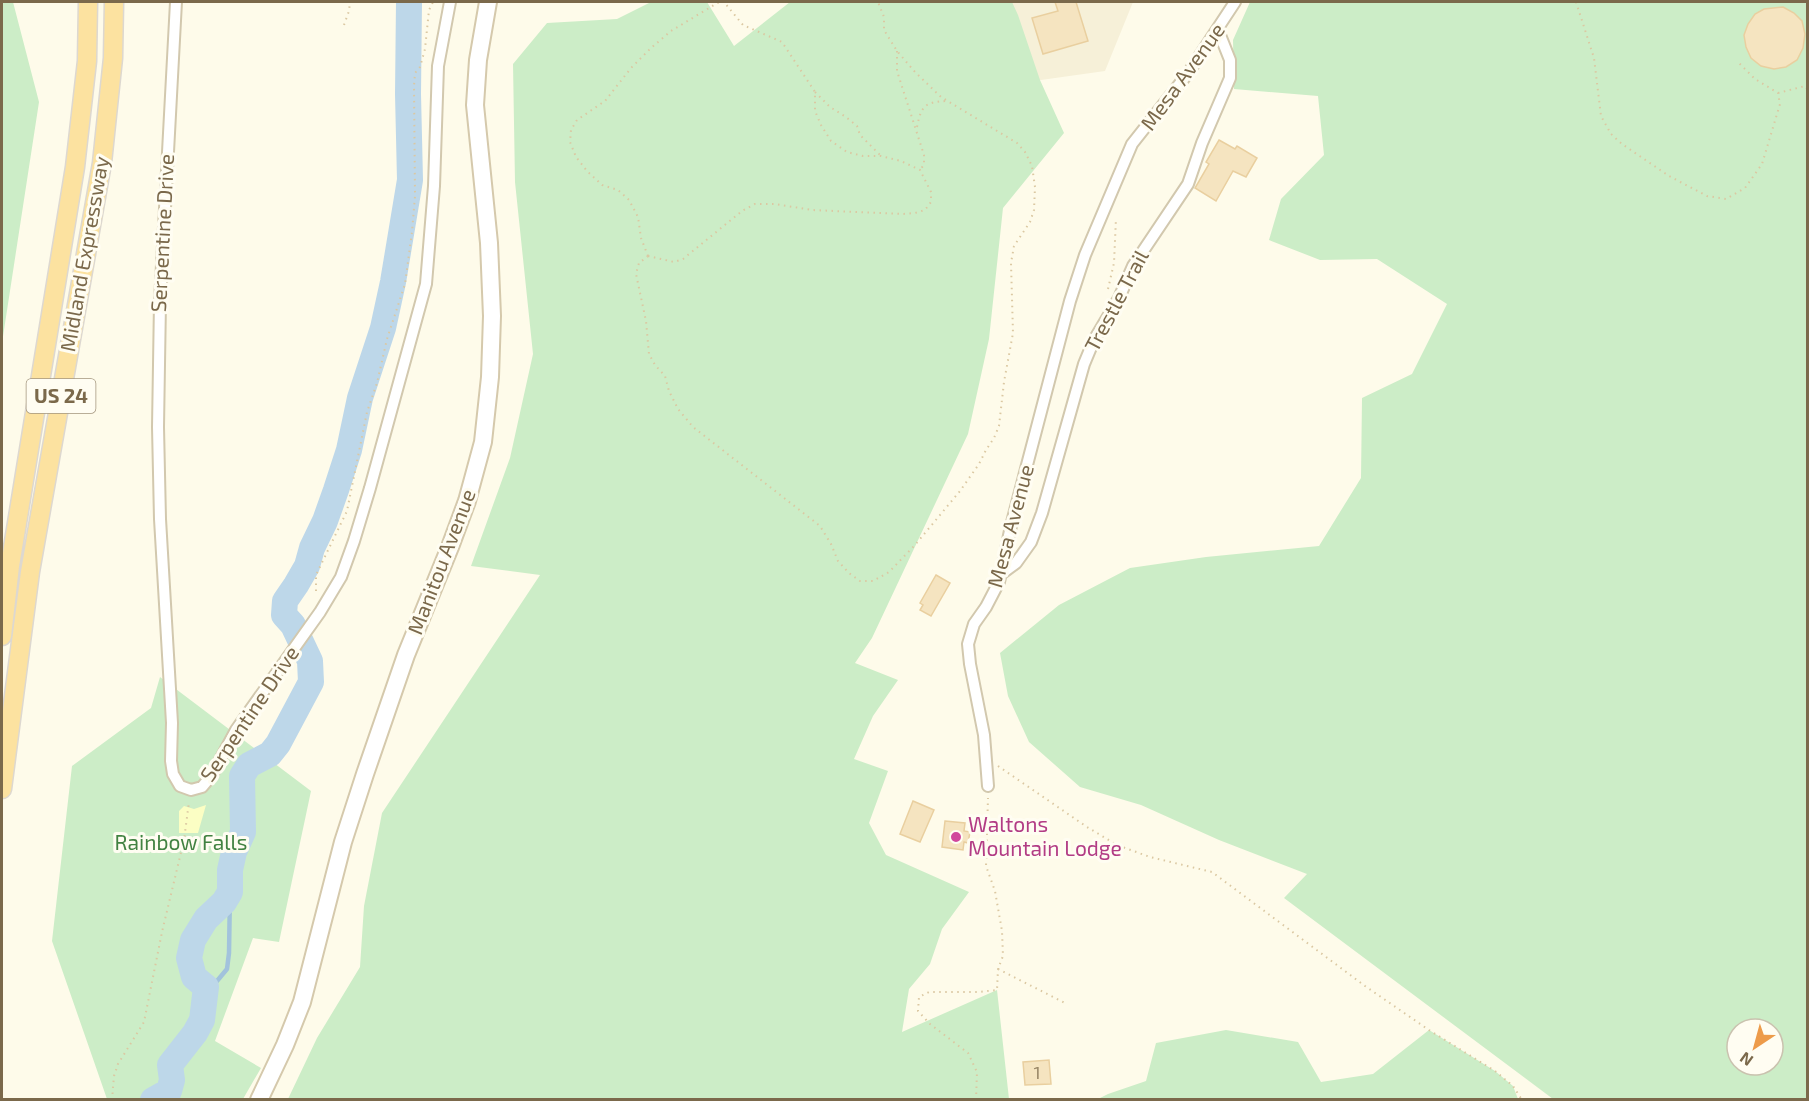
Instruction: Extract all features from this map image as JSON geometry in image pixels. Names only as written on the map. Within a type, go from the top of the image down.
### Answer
[{"type":"highway","points":[[76,2],[79,17],[76,158]]},
{"type":"highway","name":"Midland Expressway","points":[[2,636],[10,566],[76,158],[87,61],[88,2]]},
{"type":"highway","name":"Midland Expressway","points":[[2,789],[30,572],[102,163],[113,58],[114,2]]},
{"type":"main road","name":"Manitou Avenue","points":[[260,1100],[300,1009],[343,842],[364,774],[406,655],[467,501],[483,442],[491,367],[492,316],[489,243],[475,105],[477,60],[488,2]]},
{"type":"street","name":"Serpentine Drive","points":[[176,2],[160,290],[158,427],[160,519],[172,723],[171,761],[173,774],[180,786],[191,790],[202,786],[212,775],[236,730],[320,612],[341,577],[354,541],[426,284],[434,186],[438,66],[450,2]]},
{"type":"street","name":"Mesa Avenue","points":[[988,786],[984,735],[968,644],[974,624],[999,582],[1011,526],[1070,301],[1085,255],[1132,144],[1189,72],[1235,2]]},
{"type":"street","name":"Trestle Trail","points":[[1001,574],[1016,563],[1031,542],[1042,513],[1084,364],[1094,340],[1119,298],[1133,266],[1188,184],[1202,143],[1230,78],[1230,60],[1218,30]]},
{"type":"path","points":[[344,25],[350,2]]},
{"type":"path","points":[[316,595],[316,576],[347,511],[367,412],[405,284],[415,196],[415,73],[420,68],[425,49],[429,10],[433,2]]},
{"type":"path","points":[[648,256],[641,238],[638,217],[628,200],[618,190],[602,185],[587,171],[576,157],[570,142],[571,130],[577,120],[605,101],[651,48],[671,31],[719,2]]},
{"type":"path","points":[[724,2],[743,25],[782,42],[815,93],[856,126],[860,135],[880,156]]},
{"type":"path","points":[[648,256],[639,263],[636,274],[646,321],[649,354],[665,376],[678,409],[693,426],[820,526],[838,561],[849,573],[860,581],[873,581],[889,572],[960,491],[980,464],[999,426],[1013,333],[1011,263],[1014,246],[1034,210],[1035,187],[1032,166],[1025,152],[1017,144],[946,101],[897,51],[884,30],[884,17],[878,2]]},
{"type":"path","points":[[1576,2],[1594,58],[1601,116],[1611,134],[1669,176],[1707,196],[1726,199],[1745,188],[1761,164],[1780,104],[1778,93]]},
{"type":"path","points":[[897,51],[897,70],[924,155],[924,164],[920,170]]},
{"type":"path","points":[[1737,61],[1755,79],[1778,93],[1805,86],[1808,90]]},
{"type":"path","points":[[648,256],[674,262],[683,259],[723,225],[755,204],[775,204],[813,210],[902,214],[925,210],[931,202],[931,192],[920,170],[901,161],[847,152],[831,141],[815,111],[815,93]]},
{"type":"path","points":[[917,130],[920,113],[925,106],[933,101],[946,101]]},
{"type":"path","points":[[1110,195],[1116,206],[1114,263],[1104,307],[1110,314]]},
{"type":"path","points":[[986,758],[1116,845],[1150,857],[1212,872],[1365,986],[1429,1030],[1496,1071],[1513,1086],[1522,1100]]},
{"type":"path","points":[[976,1100],[977,1072],[968,1053],[930,1024],[918,1011],[920,997],[929,992],[997,990],[998,969],[1003,956],[1002,931],[995,891],[986,866],[988,786]]},
{"type":"path","points":[[112,1100],[114,1076],[118,1064],[144,1022],[184,840],[191,790]]},
{"type":"path","points":[[998,969],[1067,1004]]},
{"type":"shaded area","points":[[954,2],[1133,2],[1105,71],[1012,84]]},
{"type":"green space","points":[[2,2],[13,2],[39,102],[2,343]]},
{"type":"green space","points":[[651,2],[707,2],[734,46],[790,2],[1012,2],[1040,80],[1064,133],[1003,208],[989,339],[968,434],[872,638],[855,663],[898,680],[873,716],[854,759],[888,771],[869,823],[886,855],[969,892],[942,929],[930,964],[909,989],[902,1032],[997,990],[1009,1099],[288,1099],[317,1038],[360,967],[364,906],[382,813],[540,575],[471,566],[510,458],[533,354],[515,182],[513,64],[547,23],[617,19]]},
{"type":"green space","points":[[1250,2],[1807,2],[1807,1099],[1553,1099],[1284,898],[1307,874],[1219,840],[1141,805],[1080,787],[1029,742],[1008,696],[1000,653],[1059,605],[1130,568],[1206,557],[1319,546],[1361,478],[1362,398],[1412,374],[1447,304],[1377,259],[1320,260],[1269,240],[1281,199],[1324,155],[1318,96],[1234,89],[1233,40]]},
{"type":"green space","name":"Rainbow Falls","points":[[160,677],[311,791],[279,942],[253,938],[215,1041],[261,1068],[243,1099],[107,1099],[52,941],[72,766],[151,708]]},
{"type":"green space","points":[[1226,1030],[1298,1042],[1321,1082],[1373,1074],[1429,1030],[1495,1071],[1513,1086],[1518,1099],[1098,1099],[1146,1081],[1156,1043]]},
{"type":"sand","points":[[206,805],[198,833],[179,833],[179,811],[184,806],[194,809]]},
{"type":"building","points":[[1055,2],[1076,2],[1088,41],[1043,54],[1032,18],[1058,11]]},
{"type":"building","points":[[1783,7],[1802,21],[1805,34],[1803,48],[1797,60],[1786,67],[1774,69],[1761,66],[1751,58],[1746,47],[1744,35],[1748,24],[1755,14],[1764,9]]},
{"type":"building","points":[[1219,140],[1235,149],[1237,146],[1257,158],[1246,177],[1233,171],[1216,201],[1195,188]]},
{"type":"building","points":[[936,575],[950,583],[931,616],[920,610],[923,605],[920,603]]},
{"type":"building","points":[[913,801],[934,810],[920,842],[900,834]]},
{"type":"building","name":"Waltons Mountain Lodge","points":[[945,821],[965,823],[964,831],[970,832],[968,843],[964,842],[963,850],[942,847]]},
{"type":"building","points":[[1049,1060],[1051,1084],[1025,1085],[1023,1062]]},
{"type":"waterway","points":[[153,1100],[169,1091],[172,1080],[170,1065],[195,1033],[202,1020],[206,987],[194,977],[189,958],[193,940],[206,919],[224,902],[230,892],[230,870],[234,852],[243,832],[242,776],[249,765],[270,754],[278,744],[311,682],[310,661],[293,625],[284,615],[285,601],[307,566],[336,490],[349,450],[360,398],[383,328],[393,282],[410,180],[409,2]]},
{"type":"waterway","points":[[206,987],[217,981],[227,969],[230,892]]},
{"type":"place","name":"Waltons Mountain Lodge","points":[[956,837]]}]
